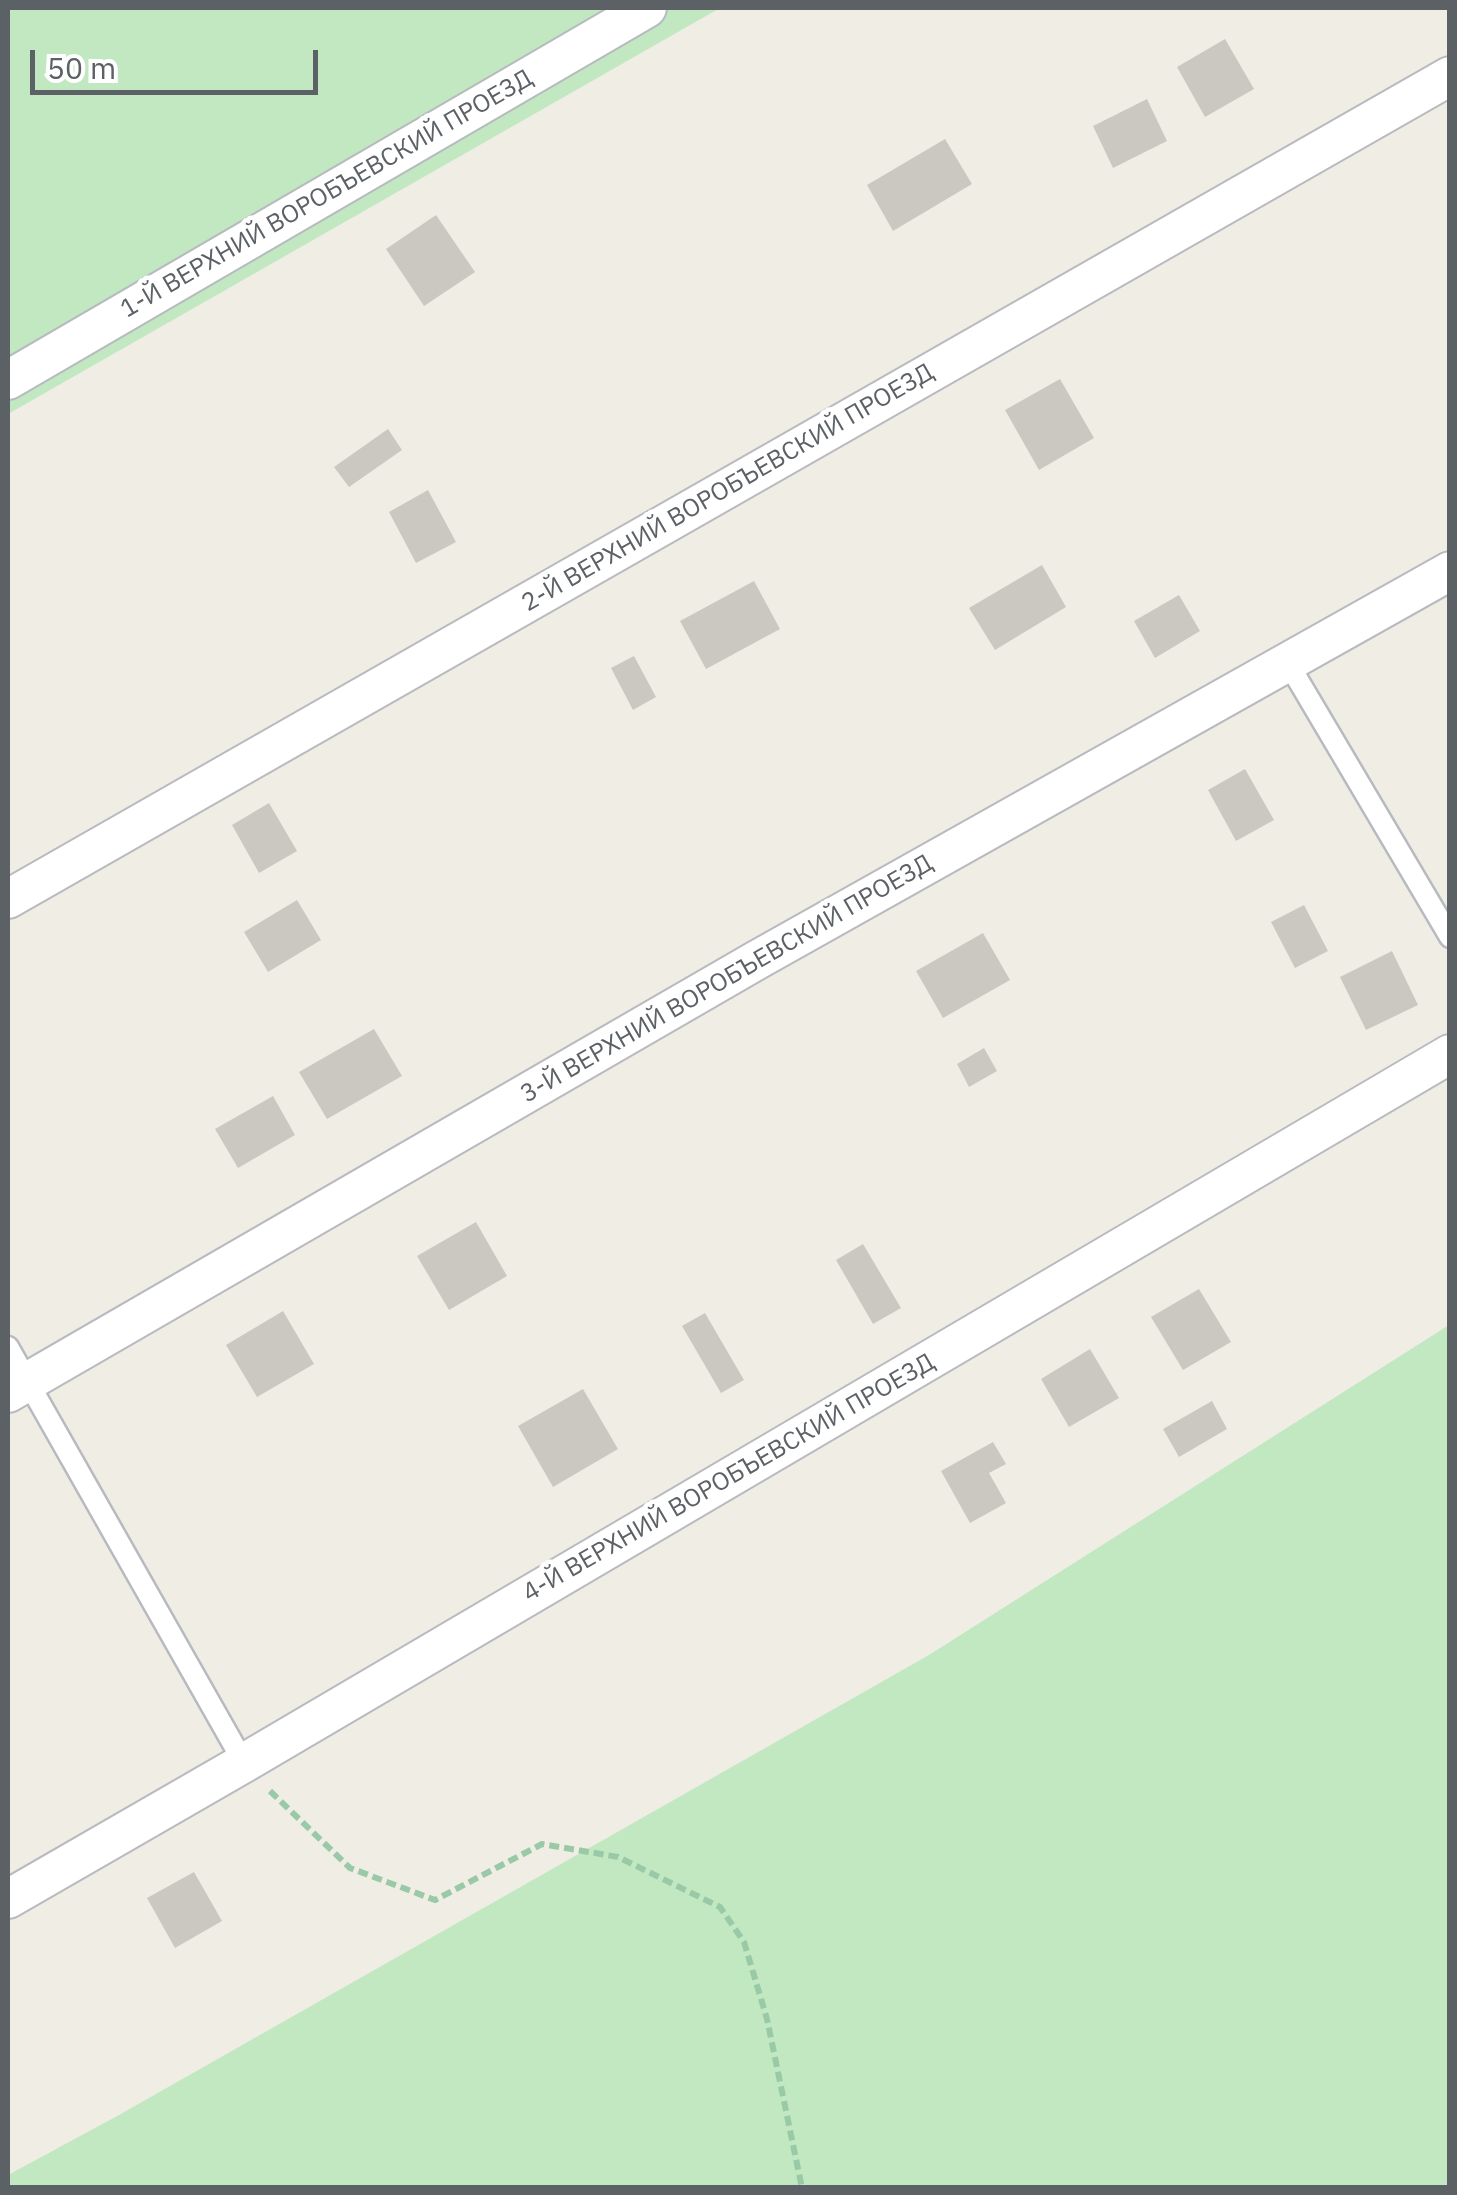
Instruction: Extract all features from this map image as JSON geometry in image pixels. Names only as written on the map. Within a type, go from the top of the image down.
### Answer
[{"type":"street","name":"1-Й ВЕРХНИЙ ВОРОБЪЕВСКИЙ ПРОЕЗД","points":[[8,380],[646,8]]},
{"type":"street","name":"2-Й ВЕРХНИЙ ВОРОБЪЕВСКИЙ ПРОЕЗД","points":[[8,899],[1450,76]]},
{"type":"street","name":"3-Й ВЕРХНИЙ ВОРОБЪЕВСКИЙ ПРОЕЗД","points":[[18,1387],[774,951],[1450,571]]},
{"type":"street","name":"4-Й ВЕРХНИЙ ВОРОБЪЕВСКИЙ ПРОЕЗД","points":[[8,1899],[1450,1054]]},
{"type":"lane","points":[[1288,664],[1450,937]]},
{"type":"lane","points":[[8,1347],[18,1387],[244,1763]]},
{"type":"path","points":[[244,1763],[350,1868],[435,1900],[542,1844],[618,1857],[720,1907],[744,1942],[766,2018],[802,2188]]},
{"type":"green space","points":[[8,8],[720,8],[8,414]]},
{"type":"green space","points":[[1449,1325],[1449,2187],[8,2187],[8,2175],[929,1655]]},
{"type":"building","points":[[1225,39],[1254,89],[1205,117],[1177,67]]},
{"type":"building","points":[[1147,99],[1167,141],[1113,168],[1093,126]]},
{"type":"building","points":[[945,139],[972,184],[893,231],[867,185]]},
{"type":"building","points":[[436,215],[475,272],[424,306],[386,249]]},
{"type":"building","points":[[1060,379],[1094,438],[1039,470],[1005,410]]},
{"type":"building","points":[[388,429],[402,450],[349,487],[334,467]]},
{"type":"building","points":[[428,490],[456,542],[416,563],[389,512]]},
{"type":"building","points":[[1042,565],[1066,607],[995,650],[969,608]]},
{"type":"building","points":[[754,581],[780,629],[706,669],[680,621]]},
{"type":"building","points":[[1179,595],[1200,631],[1155,658],[1134,621]]},
{"type":"building","points":[[634,656],[656,697],[633,710],[611,668]]},
{"type":"building","points":[[1245,769],[1274,820],[1236,841],[1208,790]]},
{"type":"building","points":[[269,803],[297,851],[259,873],[232,825]]},
{"type":"building","points":[[297,900],[321,940],[268,972],[244,932]]},
{"type":"building","points":[[1304,905],[1328,951],[1295,968],[1271,922]]},
{"type":"building","points":[[983,933],[1010,980],[943,1018],[916,971]]},
{"type":"building","points":[[1392,951],[1418,1005],[1366,1030],[1340,977]]},
{"type":"building","points":[[374,1029],[402,1076],[327,1119],[299,1072]]},
{"type":"building","points":[[984,1048],[997,1071],[969,1087],[957,1064]]},
{"type":"building","points":[[273,1096],[295,1135],[238,1168],[215,1129]]},
{"type":"building","points":[[476,1222],[507,1276],[449,1310],[417,1256]]},
{"type":"building","points":[[863,1244],[901,1308],[873,1324],[836,1260]]},
{"type":"building","points":[[1199,1289],[1231,1342],[1183,1370],[1151,1317]]},
{"type":"building","points":[[283,1311],[314,1364],[257,1397],[226,1345]]},
{"type":"building","points":[[705,1313],[744,1380],[721,1393],[682,1326]]},
{"type":"building","points":[[1090,1349],[1119,1398],[1069,1427],[1041,1379]]},
{"type":"building","points":[[583,1389],[618,1449],[553,1487],[518,1426]]},
{"type":"building","points":[[1212,1401],[1227,1429],[1179,1457],[1163,1429]]},
{"type":"building","points":[[993,1442],[1006,1464],[989,1473],[1006,1503],[970,1523],[941,1471]]},
{"type":"building","points":[[194,1872],[222,1921],[175,1948],[147,1898]]}]
